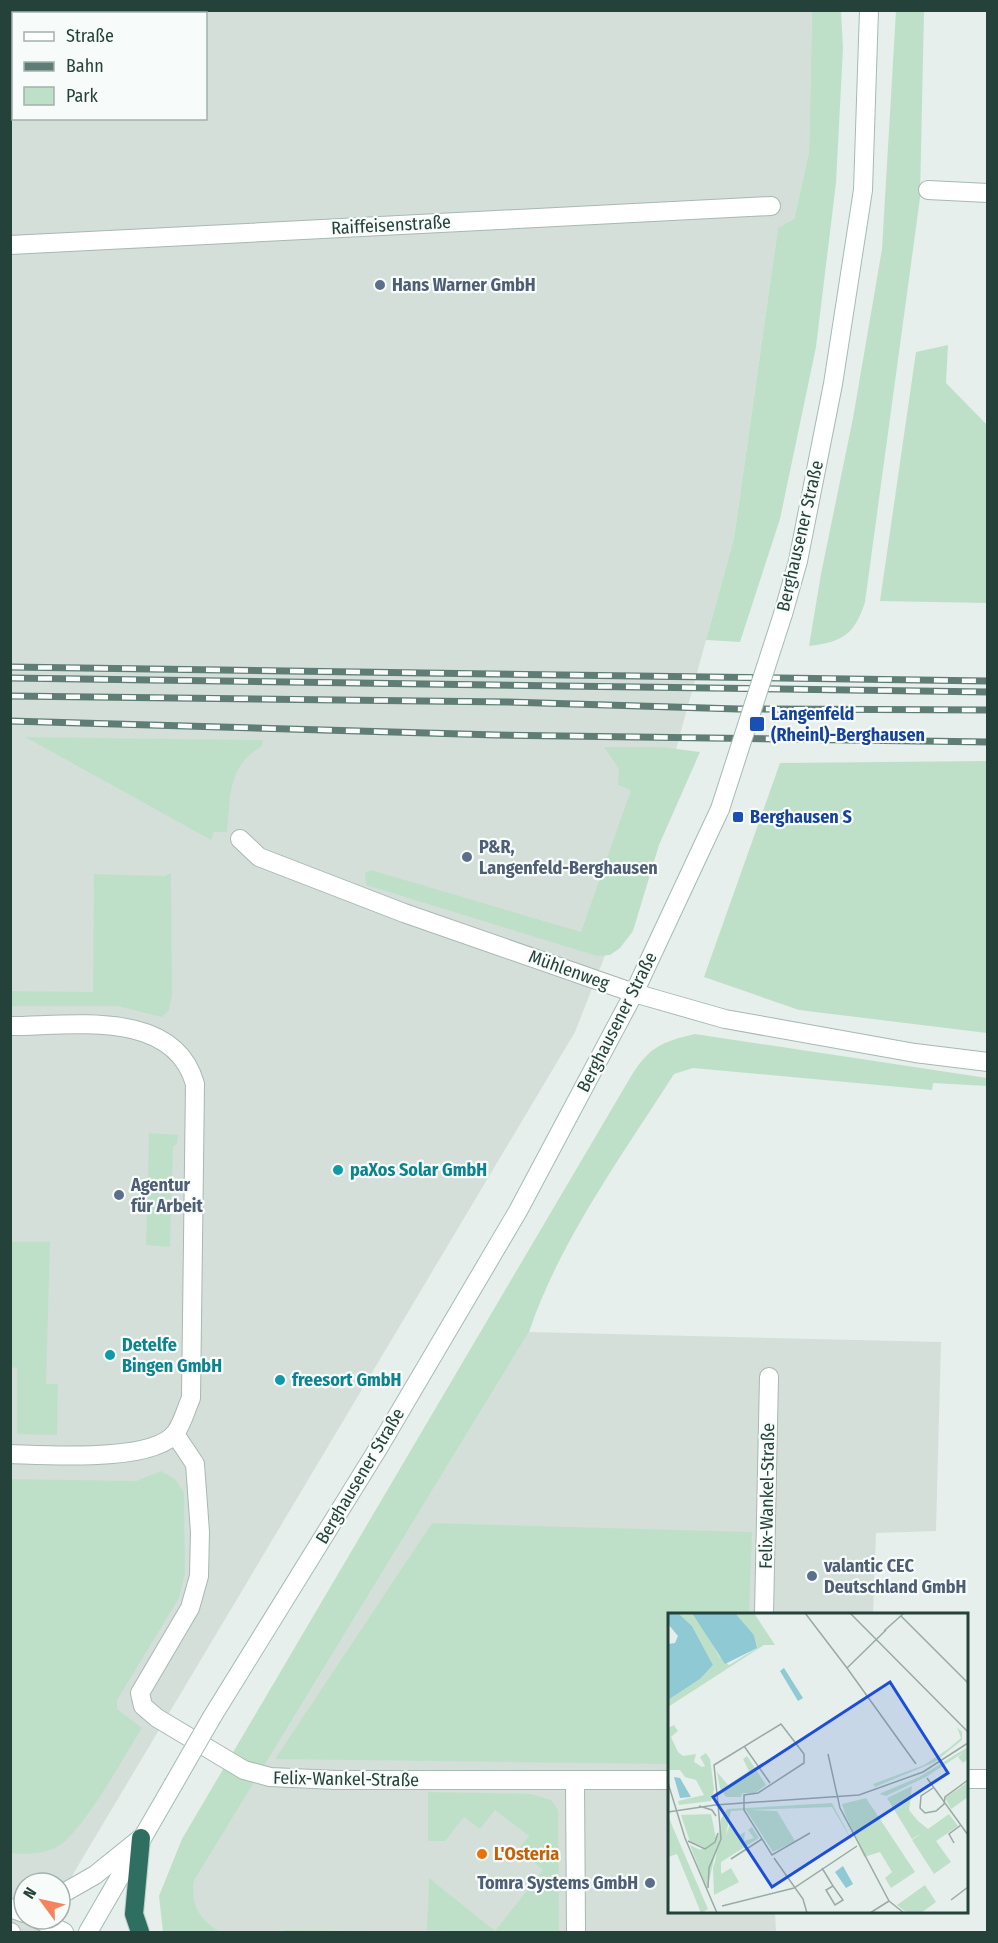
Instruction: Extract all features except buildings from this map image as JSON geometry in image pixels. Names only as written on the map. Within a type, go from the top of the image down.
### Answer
[{"type":"highway","points":[[140,1932],[134,1914],[141,1838]]},
{"type":"street","name":"Berghausener Straße","points":[[88,1932],[212,1717],[379,1447],[518,1212],[634,993],[720,809],[798,561],[833,384],[863,190],[869,10]]},
{"type":"street","points":[[928,190],[987,193]]},
{"type":"street","name":"Raiffeisenstraße","points":[[10,245],[771,206]]},
{"type":"street","name":"Mühlenweg","points":[[240,839],[259,857],[404,913],[634,993],[725,1019],[915,1053],[987,1062]]},
{"type":"street","points":[[10,1026],[121,1026],[148,1032],[172,1046],[191,1071],[195,1084],[191,1398],[175,1434],[150,1448],[113,1455],[10,1454]]},
{"type":"street","name":"Felix-Wankel-Straße","points":[[764,1613],[770,1377]]},
{"type":"street","name":"Felix-Wankel-Straße","points":[[175,1434],[195,1464],[200,1532],[199,1576],[190,1608],[142,1687],[140,1699],[150,1712],[244,1770],[270,1778],[668,1780]]},
{"type":"street","points":[[968,1779],[987,1779]]},
{"type":"street","points":[[575,1781],[576,1932]]},
{"type":"street","points":[[72,1888],[95,1875],[141,1838]]},
{"type":"shaded area","points":[[11,11],[812,11],[809,152],[794,219],[778,229],[734,538],[653,833],[575,1032],[72,1876],[72,1871],[12,1871],[12,1931],[40,1931],[11,1932]]},
{"type":"shaded area","points":[[529,1332],[941,1342],[936,1531],[876,1533],[873,1613],[668,1613],[668,1913],[775,1913],[776,1932],[220,1932],[203,1922],[192,1899],[194,1881]]},
{"type":"green space","points":[[812,11],[841,11],[843,49],[836,183],[816,347],[780,519],[740,642],[706,640],[734,538],[778,228],[794,219],[809,152]]},
{"type":"green space","points":[[896,11],[924,11],[920,198],[865,602],[857,622],[846,634],[831,642],[809,646],[821,574],[853,418],[882,249]]},
{"type":"green space","points":[[948,345],[946,383],[987,425],[987,603],[880,601],[916,352]]},
{"type":"green space","points":[[25,737],[263,740],[262,746],[242,763],[233,783],[227,832],[214,832],[211,840]]},
{"type":"green space","points":[[604,747],[662,747],[700,752],[659,845],[633,931],[620,948],[610,955],[597,956],[366,885],[365,873],[371,870],[581,932],[631,790],[618,785],[619,769]]},
{"type":"green space","points":[[987,761],[987,1033],[799,1010],[704,977],[780,763]]},
{"type":"green space","points":[[171,873],[172,996],[169,1010],[162,1017],[117,1006],[11,1006],[11,991],[93,992],[94,874],[165,876]]},
{"type":"green space","points":[[695,1034],[987,1078],[987,1086],[933,1083],[932,1090],[693,1068],[674,1074],[575,1232],[557,1265],[529,1332],[194,1881],[194,1898],[198,1911],[220,1932],[163,1932],[159,1896],[182,1839],[630,1078],[643,1059],[657,1047]]},
{"type":"green space","points":[[149,1133],[178,1135],[177,1144],[173,1147],[170,1247],[146,1245]]},
{"type":"green space","points":[[10,1242],[50,1242],[46,1384],[58,1384],[57,1435],[17,1434],[17,1368],[10,1367]]},
{"type":"green space","points":[[161,1471],[175,1479],[184,1493],[185,1574],[179,1598],[117,1700],[117,1709],[142,1728],[95,1805],[63,1843],[45,1852],[11,1853],[11,1479],[136,1481]]},
{"type":"green space","points":[[432,1523],[752,1532],[749,1613],[668,1613],[668,1764],[275,1759]]},
{"type":"green space","points":[[428,1792],[531,1794],[551,1800],[558,1810],[559,1932],[427,1930],[429,1878],[495,1931],[543,1870],[528,1857],[523,1863],[513,1856],[529,1836],[495,1810],[480,1829],[464,1817],[445,1841],[428,1841]]},
{"type":"green space","points":[[282,1930],[458,1932],[284,1932]]},
{"type":"railway","points":[[10,667],[988,681]]},
{"type":"railway","points":[[10,678],[988,692]]},
{"type":"railway","points":[[10,696],[508,702],[738,709],[988,710]]},
{"type":"railway","points":[[10,721],[496,735],[988,742]]},
{"type":"place","name":"Hans Warner GmbH","points":[[380,285]]},
{"type":"place","name":"Langenfeld (Rheinl)-Berghausen","points":[[757,724]]},
{"type":"place","name":"Berghausen S","points":[[738,817]]},
{"type":"place","name":"P&R, Langenfeld-Berghausen","points":[[467,857]]},
{"type":"place","name":"paXos Solar GmbH","points":[[338,1170]]},
{"type":"place","name":"Agentur für Arbeit","points":[[119,1195]]},
{"type":"place","name":"Detelfe Bingen GmbH","points":[[110,1355]]},
{"type":"place","name":"freesort GmbH","points":[[280,1380]]},
{"type":"place","name":"valantic CEC Deutschland GmbH","points":[[812,1576]]},
{"type":"place","name":"L'Osteria","points":[[482,1854]]},
{"type":"place","name":"Tomra Systems GmbH","points":[[650,1883]]}]
